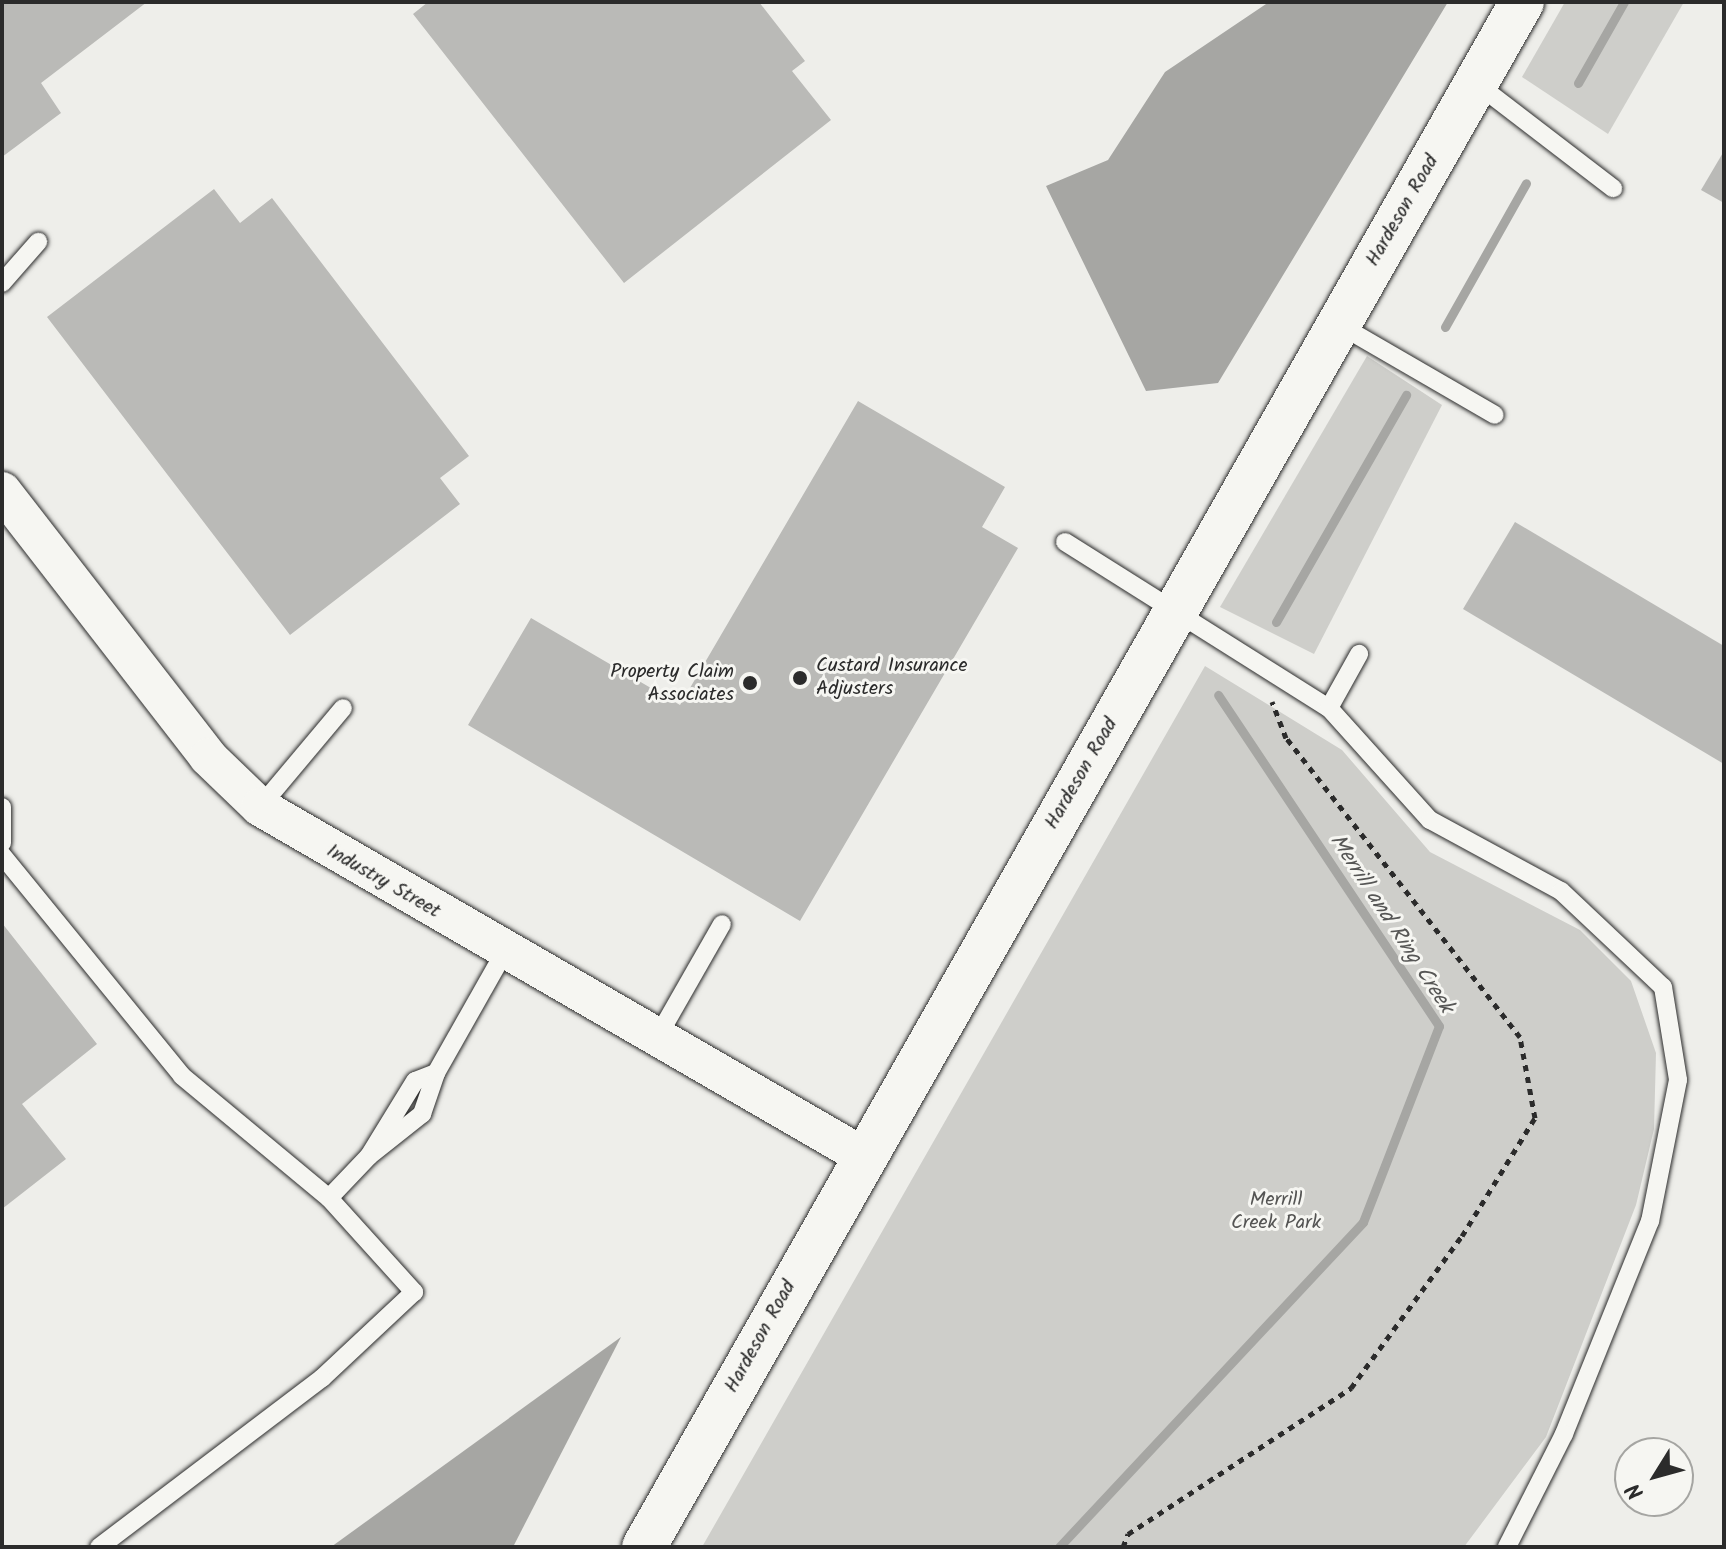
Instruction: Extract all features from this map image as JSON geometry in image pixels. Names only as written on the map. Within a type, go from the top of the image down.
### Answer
[{"type":"street","name":"Hardeson Road","points":[[644,1547],[863,1156],[1522,2]]},
{"type":"street","name":"Industry Street","points":[[2,491],[208,757],[260,807],[863,1156]]},
{"type":"lane","points":[[1476,83],[1613,188]]},
{"type":"lane","points":[[2,283],[38,242]]},
{"type":"lane","points":[[1338,324],[1495,415]]},
{"type":"lane","points":[[1065,542],[1172,616],[1329,708],[1430,820],[1561,891],[1663,987],[1678,1080],[1650,1221],[1564,1434],[1507,1547]]},
{"type":"lane","points":[[1329,708],[1359,654]]},
{"type":"lane","points":[[260,807],[343,708]]},
{"type":"lane","points":[[2,807],[2,843]]},
{"type":"lane","points":[[2,855],[182,1076],[329,1198],[414,1292],[322,1378],[99,1547]]},
{"type":"lane","points":[[657,1038],[722,924]]},
{"type":"lane","points":[[329,1198],[369,1156],[415,1081],[436,1073],[505,951]]},
{"type":"path","points":[[1123,1547],[1128,1534],[1351,1388],[1462,1236],[1535,1118],[1520,1037],[1286,738],[1259,667]]},
{"type":"green space","points":[[1565,2],[1684,2],[1608,134],[1522,77]]},
{"type":"green space","points":[[1367,356],[1442,405],[1314,654],[1220,607]]},
{"type":"green space","name":"Merrill Creek Park","points":[[1205,666],[1342,750],[1430,852],[1580,930],[1631,981],[1656,1053],[1654,1129],[1636,1205],[1546,1437],[1464,1547],[702,1547]]},
{"type":"shaded area","points":[[1269,2],[1448,2],[1218,383],[1146,391],[1046,186],[1108,160],[1165,72]]},
{"type":"shaded area","points":[[621,1337],[513,1547],[331,1547]]},
{"type":"building","points":[[2,2],[147,2],[41,83],[61,113],[2,157]]},
{"type":"building","points":[[428,2],[759,2],[805,61],[792,71],[831,120],[624,283],[413,14]]},
{"type":"building","points":[[1724,151],[1724,203],[1701,190]]},
{"type":"building","points":[[214,189],[240,223],[272,198],[469,456],[440,478],[460,504],[290,635],[47,317]]},
{"type":"building","points":[[858,401],[1005,487],[982,527],[1018,548],[800,921],[468,725],[531,618],[680,705]]},
{"type":"building","points":[[1515,522],[1724,646],[1724,764],[1463,609]]},
{"type":"building","points":[[2,923],[97,1044],[22,1104],[66,1159],[2,1209]]},
{"type":"waterway","name":"Merrill and Ring Creek","points":[[1578,83],[1624,2]]},
{"type":"waterway","name":"Merrill and Ring Creek","points":[[1445,327],[1526,183]]},
{"type":"waterway","name":"Merrill and Ring Creek","points":[[1276,622],[1406,395]]},
{"type":"waterway","name":"Merrill and Ring Creek","points":[[1059,1547],[1363,1222],[1439,1026],[1218,695]]},
{"type":"place","name":"Custard Insurance Adjusters","points":[[800,678]]},
{"type":"place","name":"Property Claim Associates","points":[[750,683]]}]
